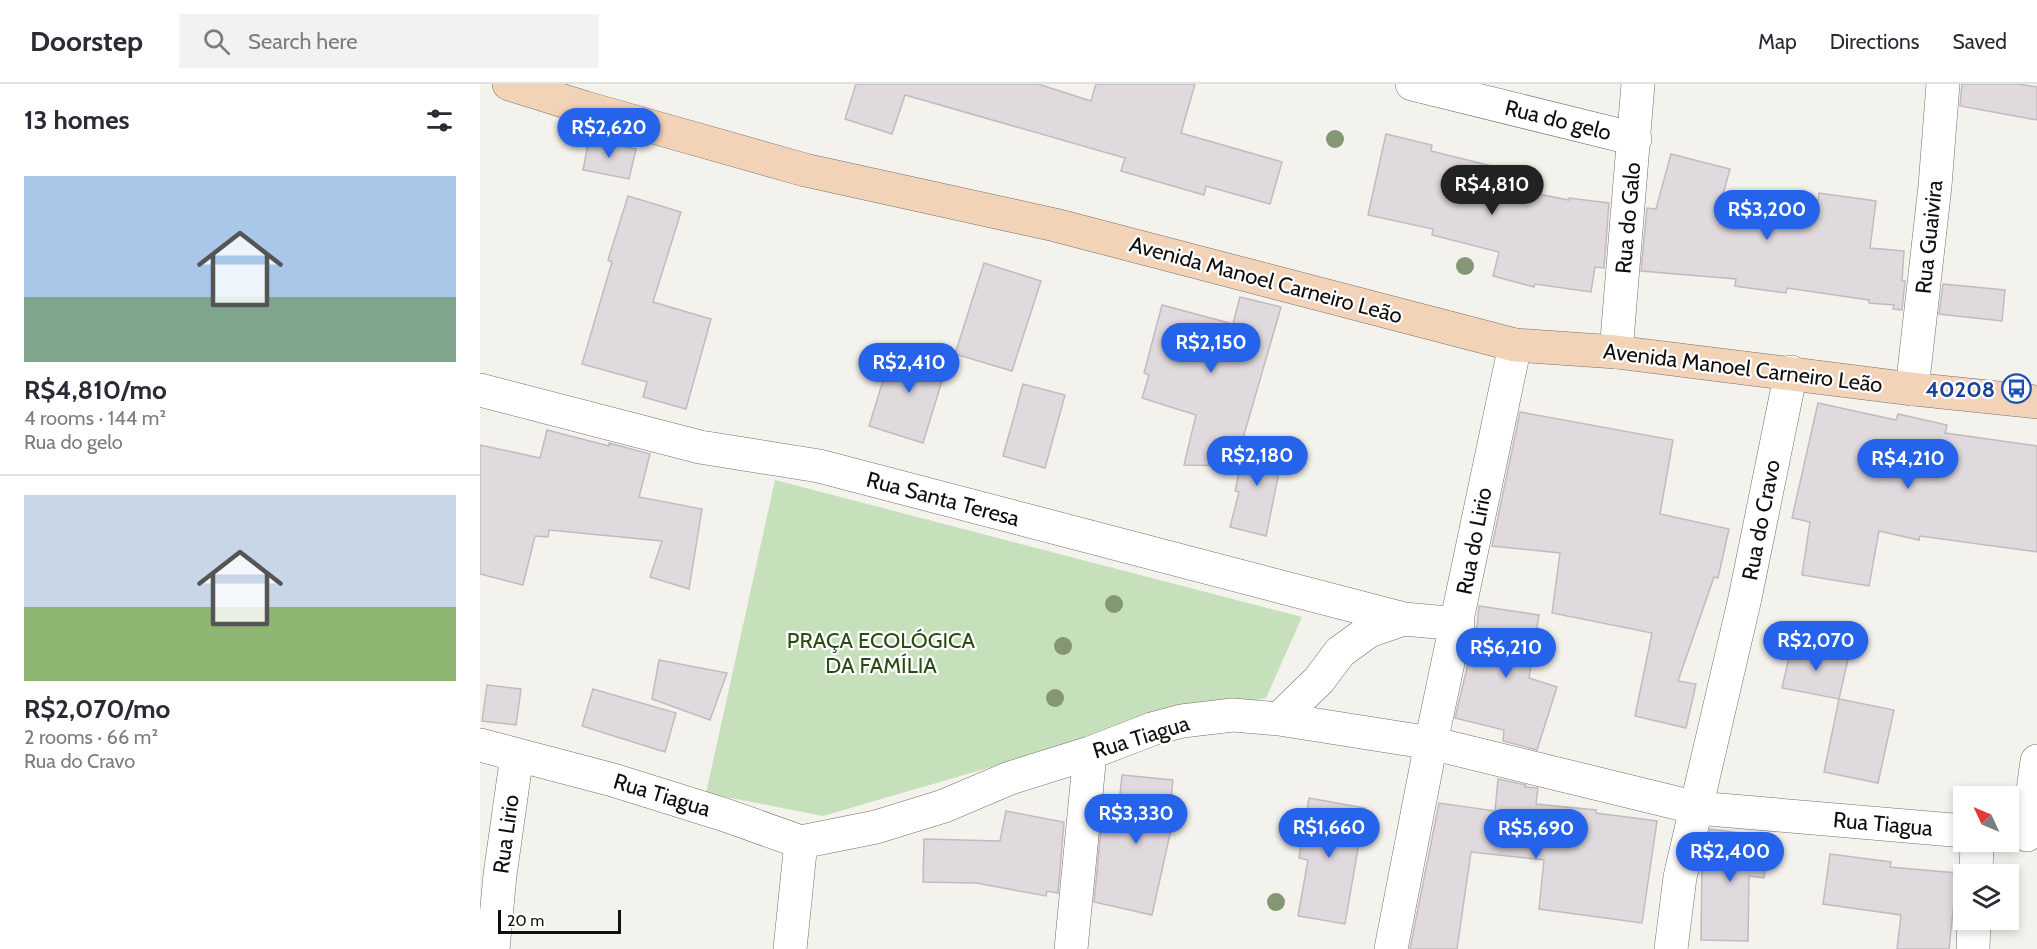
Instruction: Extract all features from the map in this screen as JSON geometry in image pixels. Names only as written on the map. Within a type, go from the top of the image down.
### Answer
[{"type":"main road","name":"Avenida Manoel Carneiro Leão","points":[[509,84],[805,170],[1055,225],[1515,345],[1616,352],[1791,372],[1912,389],[2037,402]]},
{"type":"street","name":"Rua do gelo","points":[[1412,84],[1635,139]]},
{"type":"street","name":"Rua do Galo","points":[[1616,352],[1638,84]]},
{"type":"street","name":"Rua Guaivira","points":[[1912,389],[1935,186],[1943,84]]},
{"type":"street","name":"Rua do Lirio","points":[[1391,949],[1431,743],[1458,624],[1492,445],[1515,345]]},
{"type":"street","name":"Rua do Cravo","points":[[1671,949],[1680,877],[1745,598],[1791,372]]},
{"type":"street","name":"Rua Santa Teresa","points":[[480,390],[700,447],[819,466],[1404,619]]},
{"type":"street","points":[[1279,719],[1319,680],[1340,652],[1369,631],[1404,619],[1458,624]]},
{"type":"street","name":"Rua Tiagua","points":[[480,745],[613,780],[725,815],[801,842],[876,827],[944,806],[1010,778],[1090,753],[1152,729],[1182,721],[1233,715],[1279,719],[1431,743],[1697,808],[1953,830]]},
{"type":"street","points":[[1071,949],[1090,753]]},
{"type":"street","name":"Rua Lirio","points":[[493,949],[500,875],[517,755]]},
{"type":"street","points":[[2024,835],[2037,761]]},
{"type":"street","points":[[790,949],[801,842]]},
{"type":"street","points":[[1973,949],[1974,930]]},
{"type":"green space","name":"PRAÇA ECOLÓGICA DA FAMÍLIA","points":[[775,480],[1302,617],[1266,698],[1139,724],[823,816],[706,793]]},
{"type":"building","points":[[856,84],[1038,84],[1091,101],[1096,84],[1195,84],[1181,133],[1282,162],[1270,204],[1206,186],[1204,195],[1121,171],[1125,158],[905,95],[892,134],[845,119]]},
{"type":"building","points":[[1962,84],[2017,84],[2037,87],[2037,120],[1960,106]]},
{"type":"building","points":[[1386,134],[1432,145],[1431,151],[1500,168],[1496,186],[1569,200],[1569,198],[1609,203],[1604,268],[1595,267],[1591,292],[1535,284],[1534,287],[1493,276],[1499,252],[1432,235],[1433,229],[1368,215]]},
{"type":"building","points":[[589,139],[636,149],[629,179],[583,170]]},
{"type":"building","points":[[1671,154],[1730,169],[1719,209],[1815,222],[1819,193],[1876,201],[1870,248],[1904,251],[1902,281],[1905,281],[1902,310],[1893,309],[1894,305],[1869,303],[1869,300],[1787,288],[1786,293],[1735,286],[1736,279],[1641,271],[1647,208],[1656,209]]},
{"type":"building","points":[[628,196],[681,212],[653,302],[711,319],[686,409],[643,397],[647,382],[582,364],[612,262],[608,260]]},
{"type":"building","points":[[984,263],[1041,281],[1012,371],[955,354]]},
{"type":"building","points":[[1943,284],[2005,290],[2002,321],[1939,314]]},
{"type":"building","points":[[1240,297],[1281,307],[1235,466],[1184,465],[1196,415],[1142,398],[1149,375],[1144,373],[1162,305],[1233,324]]},
{"type":"building","points":[[894,345],[948,361],[923,443],[869,426]]},
{"type":"building","points":[[1023,384],[1065,395],[1045,468],[1003,456]]},
{"type":"building","points":[[1818,403],[1896,420],[1898,414],[1947,425],[1945,433],[2037,446],[2037,552],[1920,536],[1919,540],[1879,531],[1869,586],[1802,575],[1810,522],[1792,518]]},
{"type":"building","points":[[1520,412],[1673,440],[1660,514],[1729,529],[1718,578],[1714,577],[1678,681],[1696,684],[1686,728],[1635,716],[1652,633],[1552,613],[1560,553],[1492,546]]},
{"type":"building","points":[[547,430],[650,454],[639,497],[702,509],[689,589],[650,577],[662,541],[549,530],[548,537],[535,536],[523,585],[480,574],[480,445],[540,458]]},
{"type":"building","points":[[1246,440],[1284,448],[1266,536],[1230,527],[1239,492],[1235,491]]},
{"type":"building","points":[[1479,606],[1539,615],[1529,678],[1557,687],[1537,750],[1503,741],[1504,730],[1455,718],[1477,626]]},
{"type":"building","points":[[1792,644],[1849,655],[1839,699],[1782,688]]},
{"type":"building","points":[[659,660],[727,673],[710,720],[652,699]]},
{"type":"building","points":[[487,685],[521,689],[516,725],[482,721]]},
{"type":"building","points":[[593,689],[676,713],[665,752],[582,726]]},
{"type":"building","points":[[1839,699],[1894,710],[1878,783],[1824,772]]},
{"type":"building","points":[[1122,775],[1173,780],[1171,798],[1178,798],[1152,915],[1094,902],[1101,829],[1116,832]]},
{"type":"building","points":[[1498,779],[1526,785],[1525,787],[1538,788],[1536,804],[1596,810],[1596,813],[1657,821],[1642,923],[1539,909],[1544,860],[1471,852],[1457,949],[1410,949],[1439,803],[1495,811]]},
{"type":"building","points":[[1309,798],[1365,808],[1345,924],[1298,916],[1308,860],[1299,858]]},
{"type":"building","points":[[1006,811],[1064,822],[1058,893],[1047,891],[1046,896],[976,883],[923,882],[924,839],[1000,841]]},
{"type":"building","points":[[1710,829],[1770,837],[1764,878],[1749,876],[1748,941],[1701,940],[1702,864]]},
{"type":"building","points":[[1830,854],[1891,862],[1890,867],[1953,873],[1953,911],[1949,949],[1897,949],[1901,915],[1823,904]]},
{"type":"place","name":"40208","points":[[2016,389]]}]
